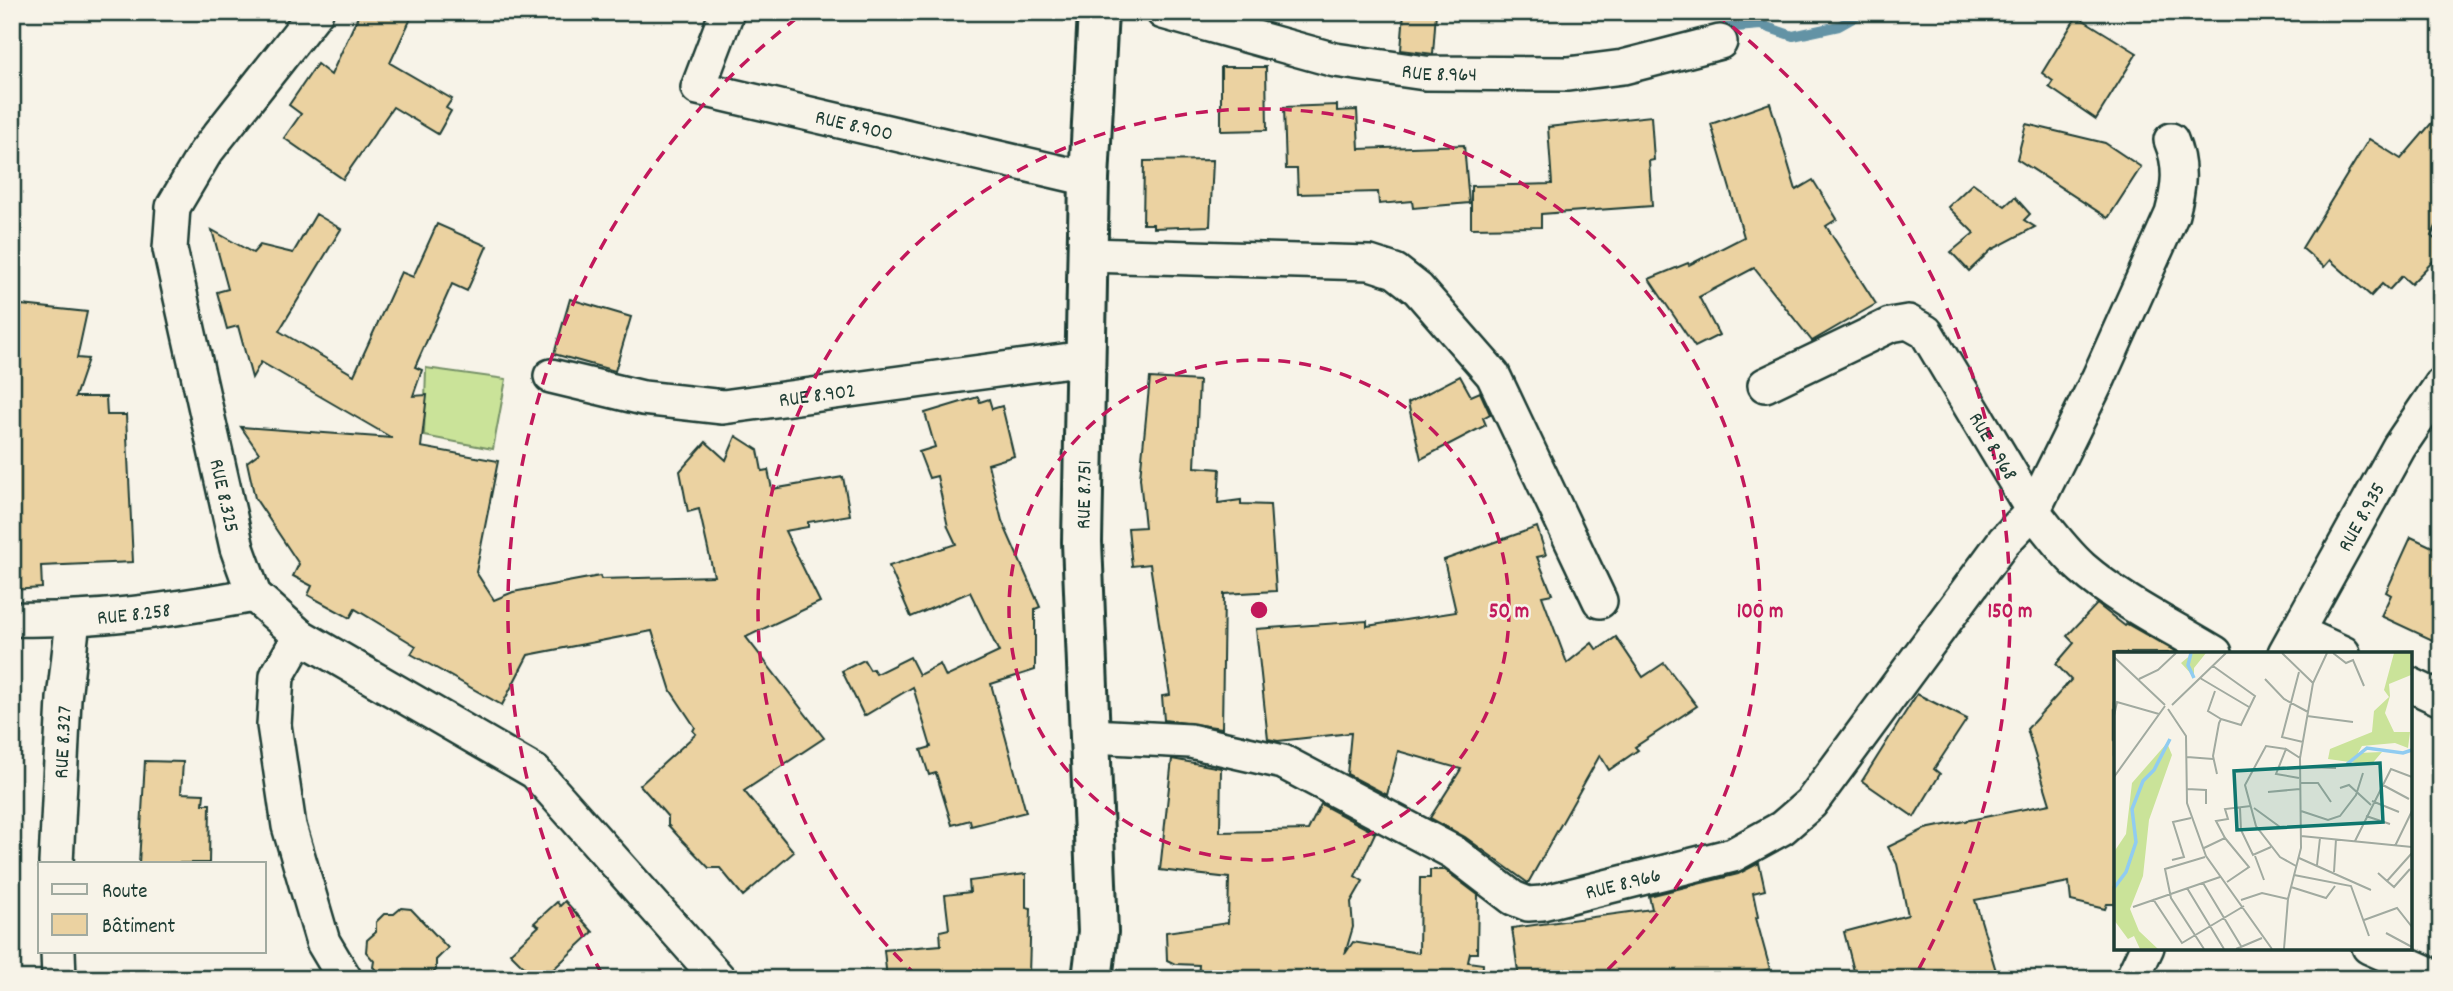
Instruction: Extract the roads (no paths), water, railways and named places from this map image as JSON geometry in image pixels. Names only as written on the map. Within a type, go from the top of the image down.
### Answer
[{"type":"main road","name":"RUE 8.751","points":[[1092,979],[1098,932],[1082,542],[1089,178],[1098,12]]},
{"type":"street","name":"RUE 8.900","points":[[727,12],[698,88],[1089,178]]},
{"type":"street","name":"RUE 8.964","points":[[1163,12],[1335,60],[1425,72],[1568,75],[1623,67],[1720,42]]},
{"type":"street","name":"RUE 8.325","points":[[313,16],[205,153],[173,207],[170,249],[237,548],[254,595],[300,636],[535,772],[719,979]]},
{"type":"street","name":"RUE 8.966","points":[[1091,736],[1190,741],[1283,762],[1453,852],[1513,898],[1528,904],[1542,904],[1733,855],[1782,828],[1811,803],[2004,541],[2033,511],[2099,377],[2172,214],[2179,187],[2178,157],[2171,141]]},
{"type":"street","points":[[1087,255],[1370,263],[1395,271],[1418,289],[1493,375],[1600,601]]},
{"type":"street","name":"RUE 8.968","points":[[1765,385],[1890,325],[1908,322],[1926,332],[2033,511],[2082,568],[2112,590],[2213,652]]},
{"type":"street","name":"RUE 8.902","points":[[551,376],[643,398],[723,407],[1085,358]]},
{"type":"street","name":"RUE 8.935","points":[[2291,643],[2399,447],[2441,385]]},
{"type":"street","name":"RUE 8.258","points":[[12,619],[73,620],[145,613],[254,595]]},
{"type":"street","name":"RUE 8.327","points":[[56,862],[64,699],[73,620]]},
{"type":"street","points":[[300,636],[277,676],[274,725],[289,826],[323,942],[345,979]]},
{"type":"street","points":[[2291,643],[2338,652]]},
{"type":"street","points":[[2411,685],[2441,699]]},
{"type":"street","points":[[2132,979],[2146,949]]},
{"type":"street","points":[[2374,949],[2441,979]]},
{"type":"street","points":[[58,953],[59,979]]},
{"type":"waterway","points":[[1724,28],[1761,25],[1793,36],[1839,26],[1864,12]]}]
